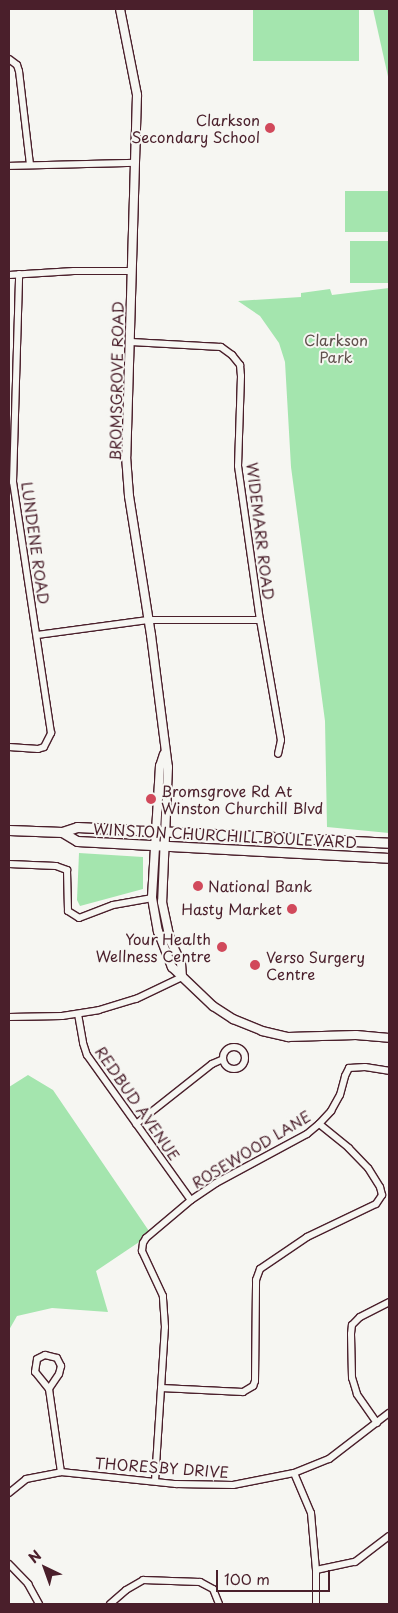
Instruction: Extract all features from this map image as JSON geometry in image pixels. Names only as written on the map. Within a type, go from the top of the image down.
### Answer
[{"type":"main road","name":"WINSTON CHURCHILL BOULEVARD","points":[[9,830],[62,832],[77,827],[389,843]]},
{"type":"main road","name":"WINSTON CHURCHILL BOULEVARD","points":[[62,832],[77,841],[389,858]]},
{"type":"street","name":"BROMSGROVE ROAD","points":[[120,9],[137,95],[131,342],[126,456],[129,496],[161,708],[164,752],[168,768],[160,846]]},
{"type":"street","points":[[9,59],[17,65],[19,71],[30,164]]},
{"type":"street","points":[[9,166],[134,163]]},
{"type":"street","points":[[9,275],[74,271],[132,271]]},
{"type":"street","name":"LUNDENE ROAD","points":[[9,747],[38,749],[44,747],[51,733],[14,494],[12,387],[19,274]]},
{"type":"street","name":"WIDEMARR ROAD","points":[[131,342],[221,347],[232,355],[240,365],[238,466],[260,620],[280,740],[278,754]]},
{"type":"street","points":[[37,635],[148,620],[260,620]]},
{"type":"street","points":[[160,846],[152,898],[161,940],[172,967],[213,1006],[233,1019],[262,1031],[288,1037],[356,1035],[389,1038]]},
{"type":"street","points":[[160,846],[162,902],[170,940],[181,963],[182,977]]},
{"type":"street","points":[[9,864],[56,866],[67,870],[68,911],[79,918],[113,905],[152,898]]},
{"type":"street","points":[[9,1017],[78,1014],[136,999],[182,977]]},
{"type":"street","name":"REDBUD AVENUE","points":[[78,1014],[87,1054],[191,1200]]},
{"type":"street","points":[[136,1124],[212,1064],[223,1059]]},
{"type":"street","name":"ROSEWOOD LANE","points":[[155,1482],[164,1327],[163,1296],[142,1251],[143,1243],[146,1238],[191,1200],[216,1183],[307,1134],[319,1124],[331,1111],[340,1095],[344,1076],[349,1068],[365,1067],[389,1071]]},
{"type":"street","points":[[161,1388],[243,1392],[253,1386],[255,1381],[256,1280],[260,1269],[307,1237],[376,1204],[382,1195],[380,1187],[368,1168],[349,1148],[319,1124]]},
{"type":"street","points":[[377,1423],[356,1394],[352,1378],[351,1334],[352,1324],[360,1317],[389,1302]]},
{"type":"street","points":[[49,1390],[59,1374],[61,1366],[53,1356],[44,1355],[35,1363],[35,1372],[49,1390],[61,1472]]},
{"type":"street","name":"THORESBY DRIVE","points":[[9,1493],[26,1480],[61,1472],[155,1482],[233,1485],[294,1473],[329,1459],[389,1413]]},
{"type":"street","points":[[294,1473],[311,1513],[316,1570],[316,1604]]},
{"type":"street","points":[[316,1570],[355,1562],[389,1536]]},
{"type":"street","points":[[9,1565],[28,1584],[39,1604]]},
{"type":"street","points":[[110,1604],[126,1590],[143,1580],[200,1582],[213,1589],[220,1604]]},
{"type":"green space","points":[[253,9],[359,9],[359,61],[253,61]]},
{"type":"green space","points":[[373,9],[389,9],[389,81]]},
{"type":"green space","points":[[345,191],[389,191],[389,232],[345,232]]},
{"type":"green space","points":[[350,241],[389,241],[389,283],[350,283]]},
{"type":"green space","name":"Clarkson Park","points":[[389,288],[389,833],[327,827],[325,721],[291,467],[285,362],[279,343],[260,316],[238,301],[301,297],[301,293],[330,289],[332,295]]},
{"type":"green space","points":[[79,853],[143,857],[143,889],[80,906],[77,900]]},
{"type":"green space","points":[[28,1075],[53,1090],[151,1234],[96,1271],[108,1312],[52,1308],[17,1316],[9,1330],[9,1087]]},
{"type":"place","name":"Clarkson Secondary School","points":[[270,128]]},
{"type":"place","name":"Bromsgrove Rd At Winston Churchill Blvd","points":[[151,799]]},
{"type":"place","name":"National Bank","points":[[198,886]]},
{"type":"place","name":"Hasty Market","points":[[292,909]]},
{"type":"place","name":"Your Health Wellness Centre","points":[[222,947]]},
{"type":"place","name":"Verso Surgery Centre","points":[[255,965]]}]
